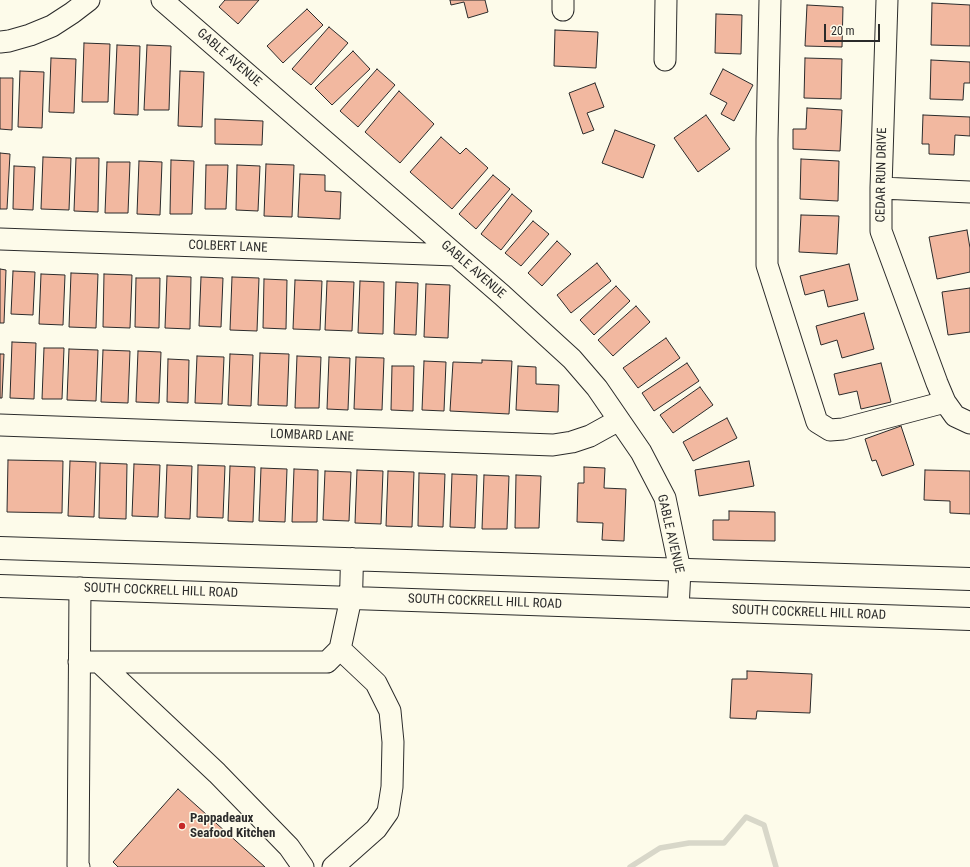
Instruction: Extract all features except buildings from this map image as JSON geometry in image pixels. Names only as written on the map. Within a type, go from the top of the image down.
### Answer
[{"type":"main road","points":[[0,548],[970,579]]},
{"type":"main road","points":[[350,598],[352,560]]},
{"type":"main road","name":"SOUTH COCKRELL HILL ROAD","points":[[0,586],[970,619]]},
{"type":"street","points":[[0,42],[30,35],[52,26],[89,0]]},
{"type":"street","name":"GABLE AVENUE","points":[[162,0],[456,255],[572,359],[597,388],[641,452],[665,498],[680,570],[678,609]]},
{"type":"street","points":[[666,0],[666,60]]},
{"type":"street","points":[[770,0],[767,147],[767,265],[817,422],[830,430],[843,429],[945,402]]},
{"type":"street","name":"CEDAR RUN DRIVE","points":[[887,0],[881,188],[882,231],[945,402],[955,416],[970,423]]},
{"type":"street","points":[[881,188],[970,192]]},
{"type":"street","name":"COLBERT LANE","points":[[0,239],[456,255]]},
{"type":"street","name":"LOMBARD LANE","points":[[0,425],[553,445],[572,442],[590,436],[619,420]]},
{"type":"street","points":[[79,867],[78,858],[89,662],[80,588]]},
{"type":"street","points":[[89,662],[327,662],[340,649],[350,598]]},
{"type":"street","points":[[333,867],[376,829],[388,812],[392,787],[393,742],[390,711],[376,683],[340,649]]},
{"type":"street","points":[[89,662],[217,772],[289,847],[303,867]]},
{"type":"waterway","points":[[630,867],[660,848],[689,843],[724,843],[746,817],[764,825],[776,867]]},
{"type":"place","name":"Pappadeaux Seafood Kitchen","points":[[182,826]]}]
